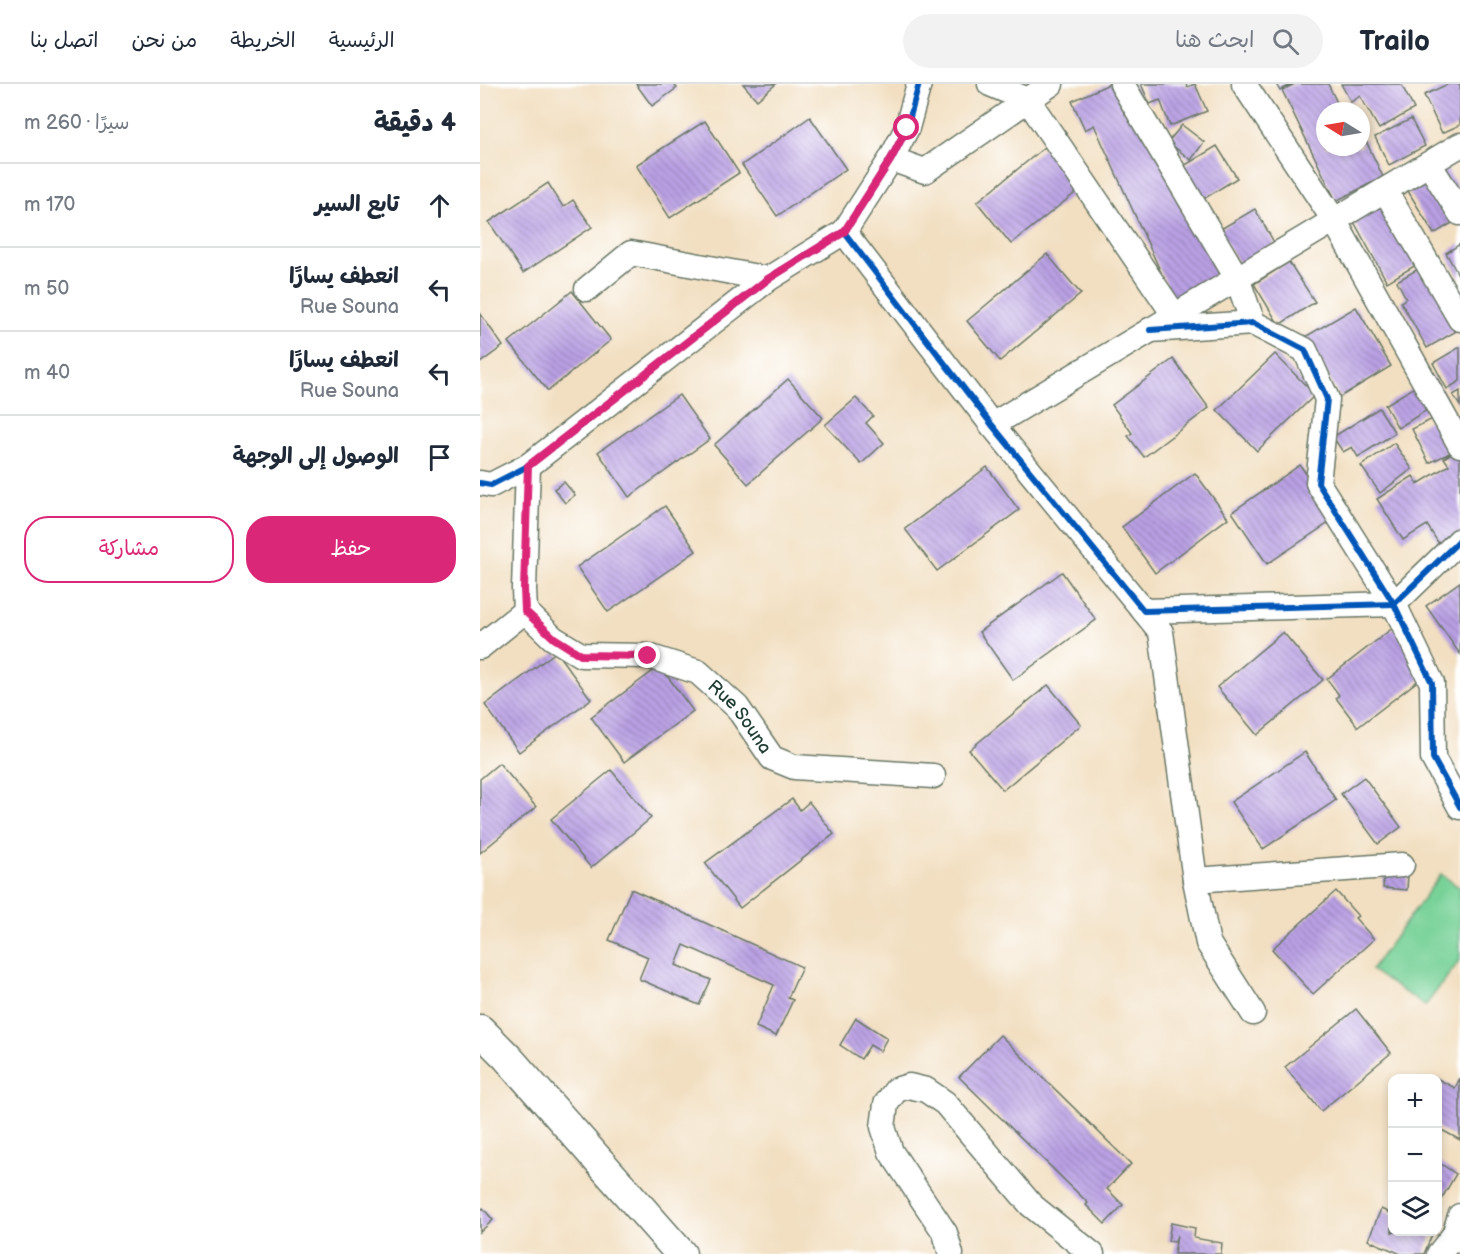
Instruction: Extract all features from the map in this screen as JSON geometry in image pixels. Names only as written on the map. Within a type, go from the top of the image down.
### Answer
[{"type":"main road","points":[[480,1030],[515,1065],[681,1254]]},
{"type":"street","points":[[480,483],[491,485],[528,466],[768,279],[844,232],[891,159],[907,128],[919,84]]},
{"type":"street","points":[[990,84],[1028,100],[1175,316]]},
{"type":"street","points":[[891,159],[926,171],[1051,84]]},
{"type":"street","points":[[1122,84],[1237,278],[1253,323]]},
{"type":"street","points":[[1244,84],[1334,220],[1460,445]]},
{"type":"street","points":[[992,425],[1460,145]]},
{"type":"street","points":[[1429,164],[1460,213]]},
{"type":"street","points":[[1385,190],[1460,319]]},
{"type":"street","points":[[844,232],[992,425],[1161,632],[1195,880],[1209,943],[1253,1013]]},
{"type":"street","points":[[587,289],[631,253],[768,279]]},
{"type":"street","points":[[1150,330],[1253,323],[1305,350],[1327,399],[1318,483],[1394,604],[1432,683],[1433,758],[1460,807]]},
{"type":"street","points":[[480,647],[525,611],[528,466]]},
{"type":"street","points":[[1144,610],[1394,604],[1460,540]]},
{"type":"street","name":"Rue Souna","points":[[525,611],[554,638],[581,655],[648,656],[698,672],[736,707],[772,758],[794,767],[933,776]]},
{"type":"street","points":[[1195,880],[1401,865]]},
{"type":"street","points":[[951,1254],[945,1233],[891,1152],[883,1127],[886,1104],[896,1090],[909,1086],[926,1090],[945,1103],[1031,1205],[1092,1254]]},
{"type":"street","points":[[1439,1254],[1458,1231]]},
{"type":"green space","points":[[1441,874],[1460,888],[1460,960],[1425,1006],[1371,970]]},
{"type":"building","points":[[636,84],[673,84],[677,88],[652,106]]},
{"type":"building","points":[[743,84],[776,84],[757,100]]},
{"type":"building","points":[[1109,84],[1134,84],[1222,279],[1174,301],[1094,125],[1085,130],[1072,101]]},
{"type":"building","points":[[1141,84],[1186,84],[1187,87],[1195,84],[1207,111],[1170,126],[1160,100],[1150,104]]},
{"type":"building","points":[[1276,84],[1292,84],[1280,91]]},
{"type":"building","points":[[1295,84],[1328,84],[1337,102],[1316,102],[1316,156],[1370,156],[1370,150],[1383,177],[1336,201],[1282,90]]},
{"type":"building","points":[[1341,84],[1401,84],[1414,109],[1379,129],[1370,113],[1370,102],[1363,102],[1360,96],[1351,102]]},
{"type":"building","points":[[1448,84],[1460,84],[1460,125],[1442,133],[1424,95]]},
{"type":"building","points":[[810,117],[846,169],[777,216],[742,165]]},
{"type":"building","points":[[1411,119],[1425,146],[1389,165],[1375,137]]},
{"type":"building","points":[[705,121],[739,173],[670,218],[636,165]]},
{"type":"building","points":[[1182,125],[1204,142],[1191,160],[1168,142]]},
{"type":"building","points":[[1055,139],[1089,182],[1011,244],[977,202]]},
{"type":"building","points":[[1217,146],[1237,178],[1202,200],[1182,167]]},
{"type":"building","points":[[1446,168],[1460,191],[1460,218],[1434,234],[1408,191]]},
{"type":"building","points":[[548,183],[563,207],[573,200],[592,227],[523,273],[489,222]]},
{"type":"building","points":[[1392,198],[1418,264],[1387,282],[1353,220]]},
{"type":"building","points":[[1255,209],[1275,244],[1240,265],[1219,230]]},
{"type":"building","points":[[1460,244],[1460,278],[1446,253]]},
{"type":"building","points":[[1047,254],[1081,294],[1000,361],[967,321]]},
{"type":"building","points":[[1434,260],[1460,329],[1427,348],[1401,302],[1406,298],[1397,281]]},
{"type":"building","points":[[1289,262],[1315,302],[1279,325],[1254,284]]},
{"type":"building","points":[[572,291],[611,340],[548,391],[509,342]]},
{"type":"building","points":[[1356,307],[1391,366],[1340,397],[1305,337]]},
{"type":"building","points":[[480,313],[503,346],[480,363]]},
{"type":"building","points":[[1460,347],[1460,381],[1447,389],[1433,363]]},
{"type":"building","points":[[1275,354],[1315,395],[1257,451],[1217,410]]},
{"type":"building","points":[[1173,359],[1209,408],[1144,457],[1128,436],[1132,433],[1112,405]]},
{"type":"building","points":[[1433,376],[1446,398],[1398,428],[1385,405]]},
{"type":"building","points":[[788,379],[823,418],[748,484],[714,445]]},
{"type":"building","points":[[1460,391],[1460,406],[1453,395]]},
{"type":"building","points":[[679,395],[710,439],[629,497],[598,452]]},
{"type":"building","points":[[856,398],[873,416],[866,423],[884,443],[861,464],[825,425]]},
{"type":"building","points":[[1379,408],[1395,433],[1358,457],[1352,447],[1343,452],[1333,437]]},
{"type":"building","points":[[1445,413],[1460,442],[1460,535],[1441,547],[1427,525],[1403,540],[1377,499],[1413,476],[1418,484],[1449,465],[1444,458],[1458,449],[1429,463],[1412,429]]},
{"type":"building","points":[[1394,443],[1412,469],[1380,493],[1361,466]]},
{"type":"building","points":[[1300,465],[1336,518],[1267,564],[1232,512]]},
{"type":"building","points":[[987,467],[1019,510],[937,571],[905,529]]},
{"type":"building","points":[[1195,473],[1228,518],[1155,573],[1122,527]]},
{"type":"building","points":[[564,482],[575,495],[565,503],[554,489]]},
{"type":"building","points":[[665,506],[696,551],[608,612],[577,567]]},
{"type":"building","points":[[1062,572],[1096,620],[1013,680],[979,632]]},
{"type":"building","points":[[1460,582],[1460,654],[1426,606]]},
{"type":"building","points":[[1394,627],[1429,672],[1358,727],[1336,698],[1339,695],[1327,679]]},
{"type":"building","points":[[1283,632],[1323,680],[1257,735],[1217,687]]},
{"type":"building","points":[[556,652],[591,699],[519,752],[485,705]]},
{"type":"building","points":[[660,666],[693,711],[624,762],[591,717]]},
{"type":"building","points":[[1048,685],[1081,725],[1003,790],[969,750]]},
{"type":"building","points":[[1305,752],[1336,800],[1263,849],[1231,802]]},
{"type":"building","points":[[499,763],[536,807],[480,853],[480,779]]},
{"type":"building","points":[[611,770],[651,818],[591,868],[551,819]]},
{"type":"building","points":[[1364,777],[1401,827],[1378,844],[1341,794]]},
{"type":"building","points":[[792,799],[800,810],[809,802],[834,834],[740,908],[705,863]]},
{"type":"building","points":[[1384,872],[1408,874],[1407,890],[1383,888]]},
{"type":"building","points":[[631,889],[802,967],[788,998],[793,1000],[776,1036],[756,1027],[774,985],[684,945],[676,965],[711,980],[699,1005],[639,979],[648,957],[609,940]]},
{"type":"building","points":[[1336,891],[1358,916],[1355,918],[1374,939],[1313,994],[1272,949]]},
{"type":"building","points":[[1356,1009],[1391,1053],[1321,1111],[1285,1067]]},
{"type":"building","points":[[856,1018],[887,1038],[880,1051],[870,1045],[861,1059],[840,1045]]},
{"type":"building","points":[[1000,1035],[1131,1164],[1107,1189],[1123,1205],[1105,1224],[1086,1205],[1088,1203],[959,1077]]},
{"type":"building","points":[[1460,1078],[1460,1140],[1442,1130],[1442,1081],[1455,1088]]},
{"type":"building","points":[[1442,1165],[1456,1174],[1442,1198]]},
{"type":"building","points":[[483,1208],[493,1220],[480,1232],[480,1211]]},
{"type":"building","points":[[1381,1209],[1388,1212],[1388,1236],[1431,1236],[1424,1254],[1401,1254],[1368,1240]]},
{"type":"building","points":[[1171,1223],[1195,1228],[1194,1238],[1222,1243],[1221,1254],[1174,1254],[1177,1235],[1175,1242],[1168,1241]]},
{"type":"cycle path","points":[[480,483],[491,485],[528,466],[768,279],[844,232],[891,159],[907,128],[919,84]]},
{"type":"cycle path","points":[[844,232],[992,425],[1144,611],[1394,604],[1460,540]]},
{"type":"cycle path","points":[[1150,330],[1253,323],[1305,350],[1327,399],[1318,483],[1394,604],[1432,683],[1433,758],[1460,807]]},
{"type":"route","points":[[648,656],[581,655],[554,638],[525,611],[528,466],[768,279],[844,232],[891,159],[907,128]]}]
